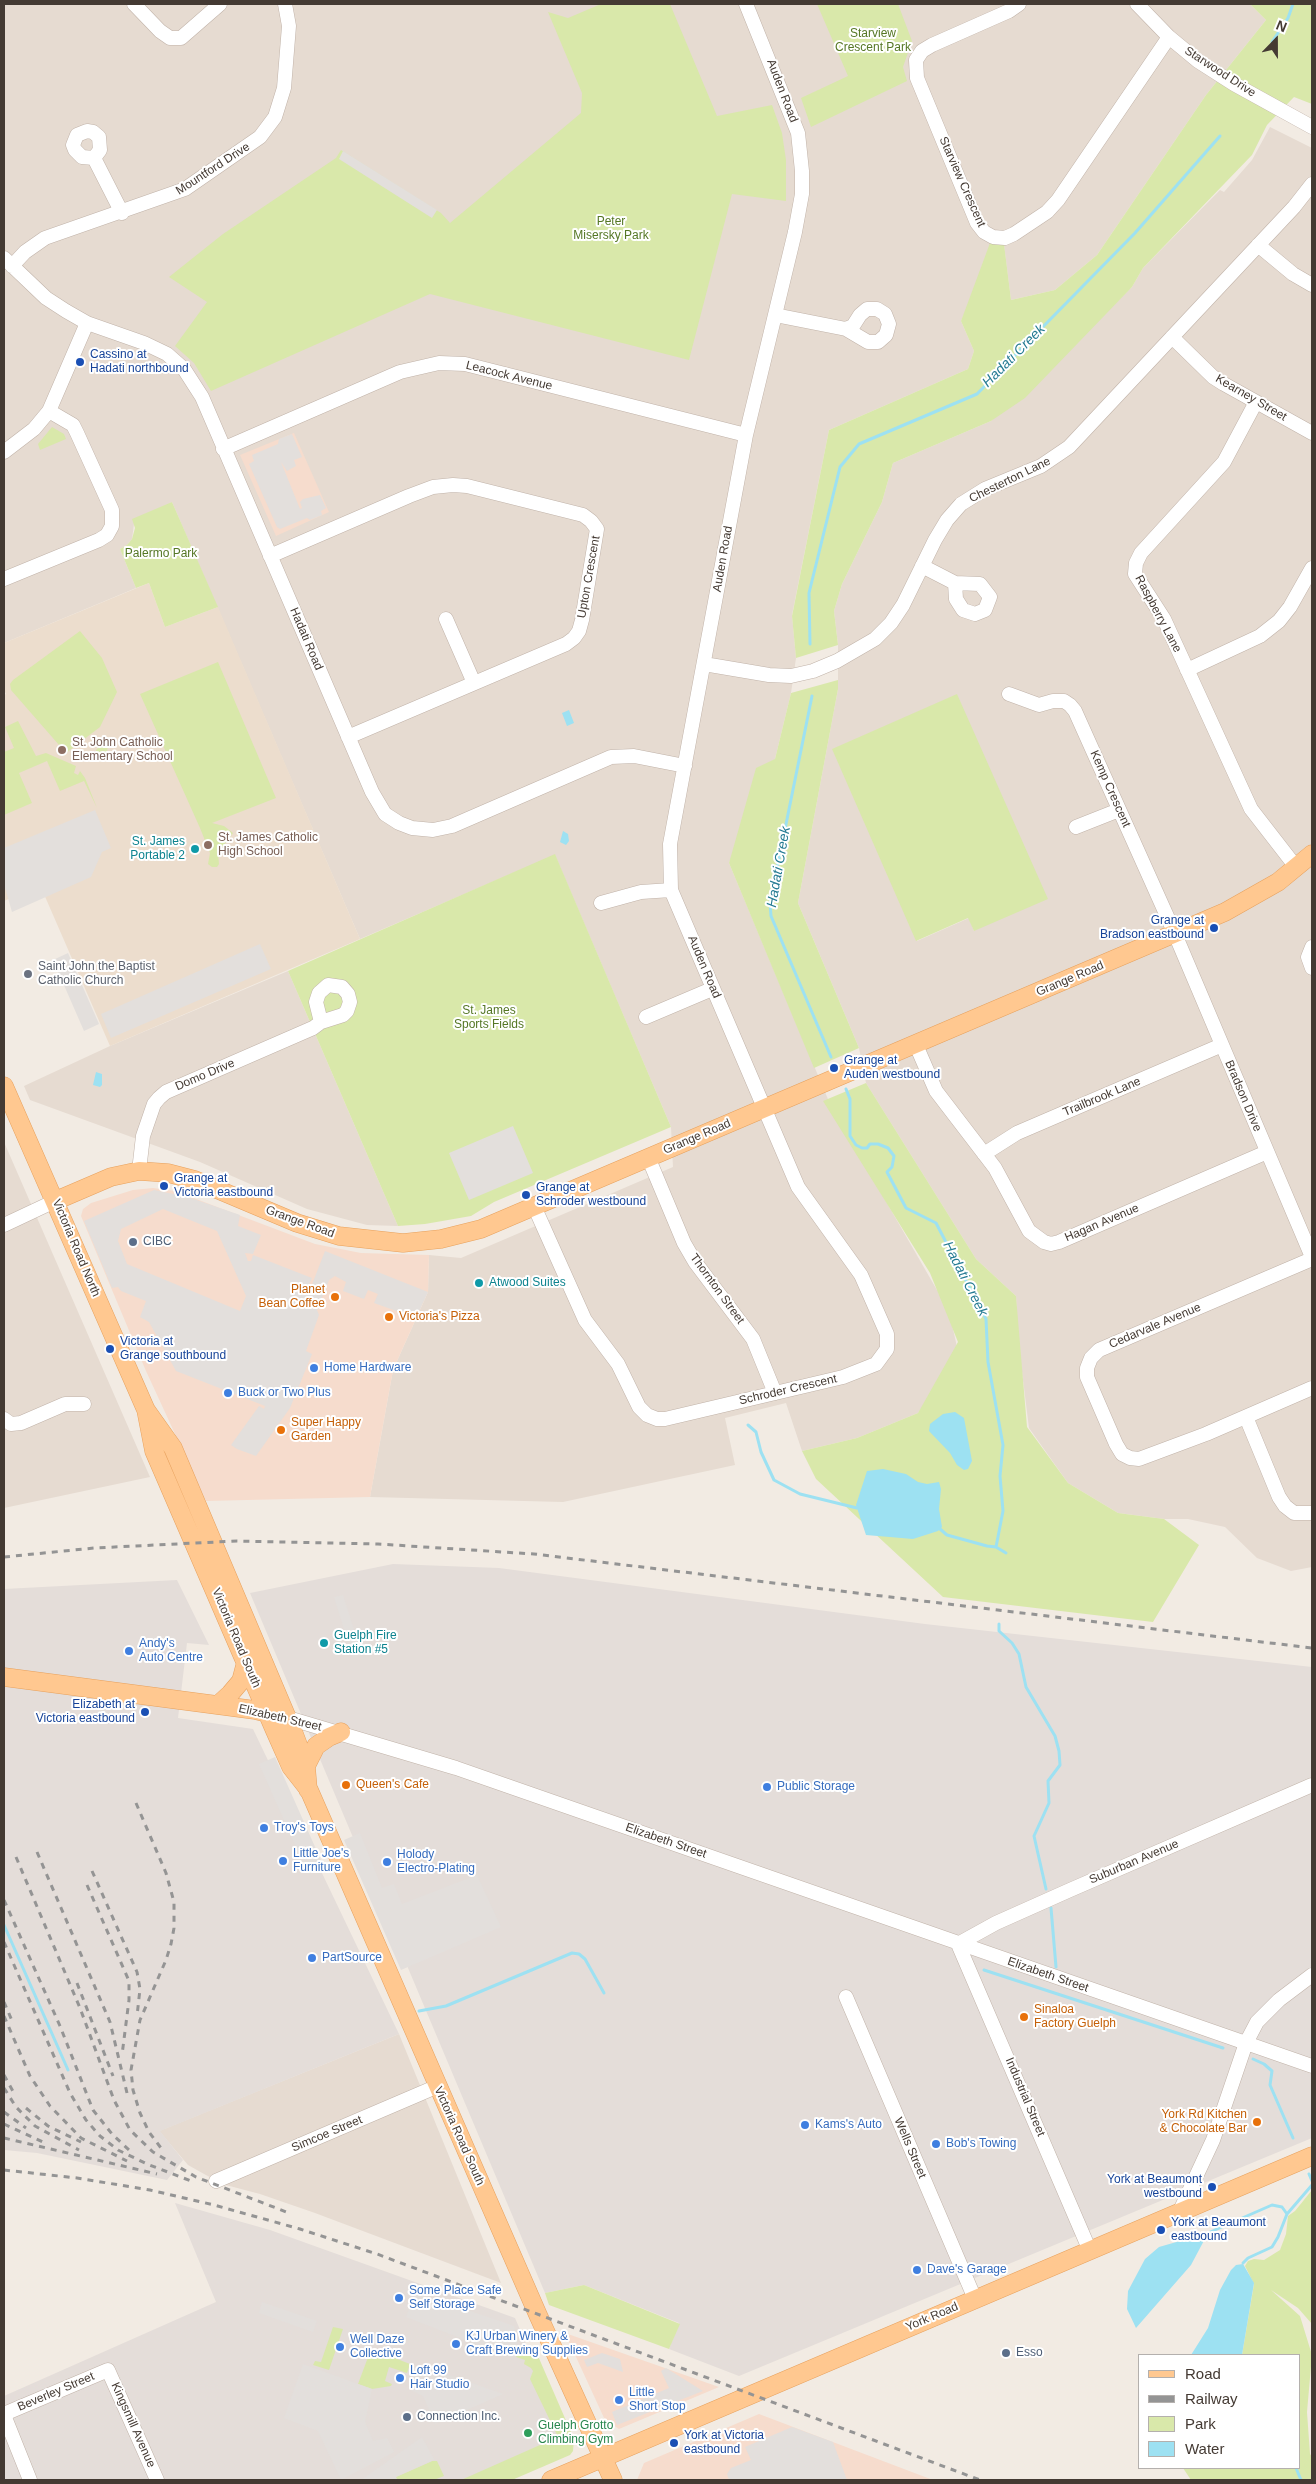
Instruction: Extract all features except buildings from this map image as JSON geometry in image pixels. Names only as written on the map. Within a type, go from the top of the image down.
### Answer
[{"type":"main road","name":"Grange Road","points":[[55,1200],[111,1177],[139,1171],[168,1173],[195,1180],[316,1229],[339,1236],[379,1242],[403,1243],[441,1239],[481,1229],[1175,934],[1260,893],[1312,854]]},
{"type":"main road","name":"Victoria Road North","points":[[4,1088],[146,1410],[154,1451],[201,1537]]},
{"type":"main road","name":"Victoria Road South","points":[[201,1537],[246,1662],[291,1767],[308,1790],[613,2480]]},
{"type":"main road","name":"Victoria Road South","points":[[201,1537],[288,1718],[306,1766],[308,1790]]},
{"type":"main road","points":[[218,1705],[241,1681],[246,1662]]},
{"type":"main road","name":"Elizabeth Street","points":[[4,1677],[218,1705],[288,1718]]},
{"type":"main road","points":[[306,1766],[316,1746],[329,1737],[341,1732]]},
{"type":"main road","name":"York Road","points":[[551,2480],[1312,2156]]},
{"type":"street","points":[[134,4],[160,31],[170,38],[182,38],[220,4]]},
{"type":"street","name":"Mountford Drive","points":[[8,262],[45,238],[122,213],[185,189],[260,137],[280,107],[284,88],[289,26],[286,4]]},
{"type":"street","name":"Auden Road","points":[[746,4],[792,113],[798,133],[802,171],[802,194],[795,232],[746,435],[670,844],[671,890],[764,1109]]},
{"type":"street","name":"Starview Crescent","points":[[1019,4],[1009,11],[932,45],[922,51],[916,60],[916,78],[977,223],[984,232],[993,237],[1005,238],[1014,234],[1047,212],[1058,200],[1168,37]]},
{"type":"street","name":"Starwood Drive","points":[[1137,4],[1168,37],[1198,61],[1234,84],[1312,127]]},
{"type":"street","points":[[94,158],[122,213]]},
{"type":"street","name":"Chesterton Lane","points":[[704,664],[769,675],[791,676],[813,671],[837,661],[875,639],[891,623],[903,606],[946,520],[961,504],[1056,457],[1172,337],[1312,184]]},
{"type":"street","points":[[1258,245],[1293,274],[1312,285]]},
{"type":"street","name":"Hadati Road","points":[[8,262],[46,298],[87,323],[144,342],[167,354],[184,369],[202,397],[348,737],[375,798],[385,814],[399,824],[414,829],[433,830],[452,826],[611,757],[634,756],[685,766]]},
{"type":"street","points":[[775,315],[846,329]]},
{"type":"street","points":[[4,452],[34,429],[49,411],[87,323]]},
{"type":"street","name":"Kearney Street","points":[[1172,337],[1213,377],[1312,433]]},
{"type":"street","name":"Leacock Avenue","points":[[223,449],[400,372],[439,363],[465,364],[746,435]]},
{"type":"street","name":"Raspberry Lane","points":[[1256,402],[1219,468],[1141,553],[1136,563],[1135,574],[1139,583],[1164,619],[1251,809],[1296,867]]},
{"type":"street","points":[[4,579],[99,540],[108,534],[112,526],[112,510],[77,433],[72,425],[49,411]]},
{"type":"street","name":"Upton Crescent","points":[[270,556],[409,496],[443,486],[467,486],[583,515],[597,529],[597,538],[579,631],[566,644],[348,737]]},
{"type":"street","points":[[922,566],[954,582]]},
{"type":"street","points":[[1187,670],[1260,636],[1279,621],[1290,607],[1312,568]]},
{"type":"street","points":[[446,619],[474,684]]},
{"type":"street","name":"Kemp Crescent","points":[[1008,694],[1039,705],[1053,701],[1064,701],[1070,705],[1175,934]]},
{"type":"street","points":[[1076,827],[1119,810]]},
{"type":"street","points":[[601,903],[641,892],[671,890]]},
{"type":"street","name":"Bradson Drive","points":[[1175,934],[1312,1258]]},
{"type":"street","points":[[1312,947],[1308,957],[1312,968]]},
{"type":"street","points":[[646,1017],[712,989]]},
{"type":"street","name":"Domo Drive","points":[[139,1171],[143,1136],[154,1104],[158,1098],[166,1092],[313,1028],[321,1022]]},
{"type":"street","name":"Hagan Avenue","points":[[916,1044],[936,1091],[1003,1181],[1029,1231],[1035,1238],[1052,1244],[1267,1152]]},
{"type":"street","name":"Trailbrook Lane","points":[[984,1154],[1017,1133],[1222,1045]]},
{"type":"street","name":"Schroder Crescent","points":[[534,1206],[584,1320],[618,1364],[639,1407],[647,1415],[657,1419],[665,1419],[843,1377],[876,1364],[882,1357],[888,1342],[887,1334],[861,1275],[798,1187],[764,1109]]},
{"type":"street","name":"Thornton Street","points":[[648,1157],[684,1243],[695,1262],[754,1339],[775,1393]]},
{"type":"street","points":[[4,1225],[55,1200]]},
{"type":"street","name":"Cedarvale Avenue","points":[[1312,1258],[1099,1350],[1091,1358],[1087,1368],[1087,1377],[1116,1444],[1122,1454],[1130,1458],[1148,1457],[1312,1388]]},
{"type":"street","points":[[4,1419],[11,1424],[21,1423],[65,1404],[84,1404]]},
{"type":"street","points":[[1246,1417],[1279,1497],[1285,1506],[1294,1513],[1312,1513]]},
{"type":"street","name":"Elizabeth Street","points":[[288,1718],[341,1732],[462,1770],[1312,2066]]},
{"type":"street","name":"Suburban Avenue","points":[[958,1944],[996,1923],[1312,1785]]},
{"type":"street","name":"Industrial Street","points":[[958,1944],[1090,2251]]},
{"type":"street","points":[[1179,2213],[1213,2140],[1246,2043],[1257,2022],[1279,2000],[1312,1975]]},
{"type":"street","name":"Wells Street","points":[[846,1997],[974,2299]]},
{"type":"street","name":"Simcoe Street","points":[[216,2181],[438,2086]]},
{"type":"street","name":"Beverley Street","points":[[4,2415],[108,2370]]},
{"type":"street","name":"Kingsmill Avenue","points":[[108,2370],[158,2480]]},
{"type":"street","points":[[4,2415],[30,2480]]},
{"type":"shaded area","points":[[4,4],[1250,4],[1266,20],[1206,95],[1097,255],[1055,290],[1011,300],[1004,244],[997,245],[961,321],[974,351],[968,369],[829,430],[792,615],[796,658],[791,693],[775,759],[729,863],[830,1104],[949,1311],[959,1356],[918,1413],[857,1438],[802,1451],[786,1403],[725,1418],[735,1465],[563,1502],[370,1497],[393,1370],[428,1292],[429,1255],[461,1258],[673,1167],[671,1127],[555,855],[360,939],[172,502],[134,524],[132,539],[120,549],[136,588],[4,643]]},
{"type":"shaded area","points":[[1270,127],[1312,148],[1312,1567],[1291,1571],[1257,1558],[1225,1527],[1188,1519],[1164,1519],[1118,1513],[1068,1483],[1029,1428],[1018,1340],[1016,1296],[976,1259],[866,1083],[859,1048],[798,903],[838,689],[838,645],[834,611],[842,584],[882,502],[893,463],[991,421],[1132,287],[1143,268],[1220,190],[1224,192],[1252,160]],"holes":[[[957,694],[974,931],[969,918],[917,941]]]},
{"type":"shaded area","points":[[343,151],[437,210],[432,218],[339,159]]},
{"type":"shaded area","points":[[294,433],[329,512],[276,536],[240,455]]},
{"type":"shaded area","points":[[292,434],[302,457],[294,460],[296,466],[287,471],[281,462],[300,509],[302,508],[300,502],[303,499],[320,495],[326,508],[321,511],[322,515],[310,520],[307,518],[280,529],[277,527],[249,464],[254,461],[252,455],[278,444],[279,439]]},
{"type":"shaded area","name":"St. James Catholic High School","points":[[149,583],[165,627],[218,607],[360,939],[110,1046],[40,885],[4,901],[4,695],[6,694],[4,690],[4,643]]},
{"type":"shaded area","points":[[95,810],[111,848],[102,852],[91,877],[12,912],[4,884],[4,848]]},
{"type":"shaded area","points":[[260,944],[271,969],[111,1038],[101,1014]]},
{"type":"shaded area","points":[[68,953],[99,1024],[84,1031],[53,960]]},
{"type":"shaded area","points":[[288,971],[398,1226],[367,1225],[307,1209],[200,1162],[30,1100],[24,1086],[110,1046]]},
{"type":"shaded area","points":[[513,1126],[533,1173],[469,1200],[449,1153]]},
{"type":"shaded area","points":[[4,1142],[150,1477],[4,1508]]},
{"type":"shaded area","points":[[153,1188],[175,1191],[315,1244],[361,1253],[429,1255],[428,1292],[393,1370],[370,1497],[206,1501],[146,1371],[81,1216],[83,1209],[91,1203],[133,1190]]},
{"type":"shaded area","points":[[154,1190],[188,1197],[240,1215],[238,1226],[261,1235],[253,1254],[245,1253],[248,1261],[251,1261],[253,1255],[312,1278],[309,1284],[311,1287],[325,1251],[428,1292],[416,1318],[374,1303],[378,1294],[368,1290],[364,1299],[343,1291],[346,1282],[335,1276],[329,1280],[317,1310],[319,1315],[306,1351],[312,1354],[290,1408],[256,1456],[231,1445],[259,1406],[264,1409],[265,1406],[176,1371],[149,1322],[140,1317],[146,1301],[121,1291],[118,1287],[112,1288],[84,1221]],"holes":[[[163,1209],[217,1231],[246,1296],[240,1311],[127,1264],[118,1241],[121,1229]]]},
{"type":"shaded area","points":[[393,1564],[499,1568],[925,1624],[1312,1667],[1312,2138],[739,2376],[669,2349],[679,2323],[584,2285],[545,2293],[250,1593]]},
{"type":"shaded area","points":[[177,1580],[209,1645],[187,1643],[178,1718],[253,1729],[399,2034],[160,2131],[183,2160],[167,2180],[37,2153],[4,2150],[4,1589]]},
{"type":"shaded area","points":[[343,1595],[362,1655],[353,1658],[334,1597]]},
{"type":"shaded area","points":[[275,1757],[324,1867],[308,1874],[259,1764]]},
{"type":"shaded area","points":[[360,1833],[382,1888],[394,1884],[402,1904],[477,1875],[501,1927],[401,1970],[344,1840]]},
{"type":"shaded area","points":[[399,2034],[501,2283],[315,2213],[260,2194],[222,2184],[188,2165],[159,2131]]},
{"type":"shaded area","points":[[175,2203],[270,2230],[515,2318],[571,2448],[507,2480],[4,2480],[4,2396],[216,2302]]},
{"type":"shaded area","points":[[415,2292],[514,2326],[518,2339],[512,2358],[406,2317]]},
{"type":"shaded area","points":[[262,2302],[317,2321],[313,2332],[259,2313]]},
{"type":"shaded area","points":[[565,2333],[719,2387],[619,2429],[605,2420]]},
{"type":"shaded area","points":[[602,2353],[620,2359],[623,2372],[598,2363],[587,2367],[584,2360]]},
{"type":"shaded area","points":[[303,2364],[372,2389],[365,2422],[373,2441],[387,2438],[394,2452],[341,2480],[318,2431],[284,2418]]},
{"type":"shaded area","points":[[418,2364],[503,2394],[435,2424],[423,2396],[410,2390]]},
{"type":"shaded area","points":[[666,2368],[703,2391],[617,2425],[612,2412],[669,2388],[661,2371]]},
{"type":"shaded area","points":[[759,2414],[933,2480],[637,2480],[644,2463]]},
{"type":"shaded area","points":[[792,2427],[833,2442],[847,2480],[729,2480],[727,2474],[731,2468],[751,2460],[745,2447]]},
{"type":"shaded area","points":[[422,2437],[434,2459],[432,2461],[396,2477],[397,2480],[361,2480]]},
{"type":"green space","name":"Peter Misersky Park","points":[[601,4],[670,4],[717,116],[772,105],[782,133],[786,160],[786,201],[732,194],[689,360],[430,294],[211,391],[194,363],[175,346],[207,302],[169,277],[223,234],[336,158],[341,150],[441,213],[450,223],[581,113],[582,93],[548,12],[568,18]]},
{"type":"green space","name":"Starview Crescent Park","points":[[817,4],[898,4],[912,41],[903,67],[907,81],[811,127],[801,98],[848,76]]},
{"type":"green space","points":[[1250,4],[1312,4],[1312,104],[1294,97],[1267,125],[1252,155],[1143,268],[1132,287],[1025,398],[991,421],[893,463],[882,502],[842,584],[834,611],[838,645],[796,658],[792,616],[829,430],[968,369],[974,351],[961,321],[990,243],[1004,244],[1011,300],[1055,290],[1097,255],[1206,95],[1266,20]]},
{"type":"green space","points":[[52,427],[64,434],[66,439],[40,450],[38,444]]},
{"type":"green space","name":"Palermo Park","points":[[172,502],[218,607],[165,627],[149,583],[136,588],[120,549],[132,539],[135,528],[132,519]]},
{"type":"green space","points":[[80,631],[102,658],[117,692],[100,727],[66,753],[11,690],[10,684]]},
{"type":"green space","points":[[218,662],[276,798],[212,823],[224,826],[233,833],[218,853],[219,864],[217,867],[212,867],[208,864],[210,853],[200,828],[140,694]]},
{"type":"green space","points":[[838,680],[838,689],[798,903],[859,1048],[814,1068],[729,863],[756,768],[775,759],[791,693]]},
{"type":"green space","points":[[957,694],[1048,899],[974,931],[968,918],[916,941],[832,749]]},
{"type":"green space","points":[[18,721],[36,756],[46,753],[76,766],[74,773],[78,775],[80,771],[85,778],[97,808],[84,781],[60,791],[47,761],[19,773],[32,803],[4,815],[4,752],[14,748],[5,727]]},
{"type":"green space","points":[[104,742],[108,743],[107,753],[101,757],[97,755],[96,750]]},
{"type":"green space","name":"St. James Sports Fields","points":[[555,854],[671,1127],[494,1202],[471,1216],[425,1224],[398,1226],[288,971]]},
{"type":"green space","points":[[866,1083],[976,1259],[1016,1296],[1027,1427],[1068,1483],[1118,1513],[1164,1519],[1199,1545],[1153,1622],[943,1597],[816,1479],[802,1451],[857,1438],[918,1413],[958,1342],[930,1273],[823,1101]]},
{"type":"green space","points":[[1312,2190],[1312,2324],[1298,2308],[1271,2290],[1300,2316],[1312,2355],[1307,2412],[1310,2454],[1312,2457],[1312,2480],[1191,2480],[1184,2469],[1301,2469],[1301,2354],[1242,2354],[1254,2284],[1245,2266],[1248,2261],[1254,2259],[1264,2260],[1280,2250],[1286,2234],[1288,2216],[1295,2211]]},
{"type":"green space","points":[[584,2285],[680,2324],[669,2349],[549,2305],[545,2293]]},
{"type":"green space","points":[[333,2327],[343,2329],[329,2370],[313,2365],[315,2361],[321,2362]]},
{"type":"green space","points":[[374,2350],[410,2364],[407,2373],[389,2367],[385,2381],[392,2384],[391,2386],[372,2389],[358,2384],[370,2352]]},
{"type":"green space","points":[[519,2351],[538,2356],[574,2439],[573,2451],[570,2455],[512,2480],[461,2480],[558,2437],[530,2379],[533,2371],[524,2364],[525,2360],[516,2357]]},
{"type":"green space","points":[[432,2461],[437,2461],[444,2476],[434,2480],[397,2480],[396,2477]]},
{"type":"water","points":[[569,710],[574,723],[567,726],[562,713]]},
{"type":"water","points":[[563,831],[568,834],[569,841],[566,845],[560,842]]},
{"type":"water","points":[[96,1072],[102,1074],[102,1085],[100,1087],[93,1085]]},
{"type":"water","points":[[955,1412],[964,1418],[972,1461],[968,1469],[964,1470],[957,1465],[950,1453],[929,1431],[930,1424],[943,1414]]},
{"type":"water","points":[[883,1469],[906,1474],[918,1482],[927,1484],[939,1482],[941,1489],[939,1509],[942,1527],[938,1531],[913,1539],[866,1535],[856,1505],[867,1471]]},
{"type":"water","points":[[1208,2233],[1191,2265],[1136,2328],[1127,2309],[1128,2291],[1145,2259],[1159,2247]]},
{"type":"water","points":[[1243,2264],[1254,2283],[1242,2354],[1192,2354],[1208,2328],[1220,2290],[1231,2270],[1236,2265]]},
{"type":"waterway","name":"Hadati Creek","points":[[1272,42],[1288,18],[1293,4]]},
{"type":"waterway","name":"Hadati Creek","points":[[810,644],[809,593],[840,467],[859,444],[977,394],[1135,233],[1220,136]]},
{"type":"waterway","name":"Hadati Creek","points":[[812,696],[770,903],[771,916],[831,1057]]},
{"type":"waterway","name":"Hadati Creek","points":[[846,1089],[850,1099],[850,1136],[856,1145],[862,1148],[867,1148],[870,1144],[878,1144],[888,1148],[894,1156],[892,1167],[887,1172],[906,1208],[936,1223],[986,1319],[988,1362],[1003,1445],[1000,1476],[1003,1511],[996,1547],[1006,1553]]},
{"type":"waterway","points":[[748,1425],[756,1432],[761,1452],[774,1480],[800,1494],[857,1508]]},
{"type":"waterway","points":[[940,1529],[947,1535],[996,1547]]},
{"type":"waterway","points":[[999,1624],[999,1631],[1012,1643],[1019,1654],[1026,1687],[1055,1736],[1059,1751],[1060,1765],[1048,1781],[1049,1803],[1034,1836],[1046,1889]]},
{"type":"waterway","points":[[1051,1908],[1056,1967]]},
{"type":"waterway","points":[[4,1925],[68,2070]]},
{"type":"waterway","points":[[419,2011],[446,2006],[572,1953],[579,1954],[585,1959],[604,1993]]},
{"type":"waterway","points":[[984,1970],[1223,2048]]},
{"type":"waterway","points":[[1253,2059],[1264,2064],[1272,2071],[1270,2085],[1293,2138]]},
{"type":"waterway","points":[[1309,2174],[1312,2181]]},
{"type":"waterway","points":[[1243,2263],[1248,2258],[1272,2247],[1287,2214],[1312,2185]]},
{"type":"waterway","points":[[1208,2233],[1272,2205],[1282,2207],[1287,2214]]},
{"type":"waterway","points":[[1296,2469],[1301,2480]]},
{"type":"railway","points":[[4,1557],[94,1548],[237,1541],[378,1544],[534,1554],[1312,1648]]},
{"type":"railway","points":[[136,1803],[166,1873],[174,1902],[174,1928],[171,1944],[140,2020],[131,2070],[133,2090],[140,2113],[149,2132],[164,2152]]},
{"type":"railway","points":[[37,1852],[110,2022],[127,2093]]},
{"type":"railway","points":[[16,1857],[80,2008],[114,2100],[130,2130],[153,2152],[196,2177],[289,2213]]},
{"type":"railway","points":[[92,1871],[137,1972],[140,1989],[137,2016]]},
{"type":"railway","points":[[87,1885],[129,1981],[129,2000],[122,2055]]},
{"type":"railway","points":[[4,1900],[60,2026],[93,2110],[112,2134],[129,2150]]},
{"type":"railway","points":[[4,1942],[70,2093],[86,2120],[100,2136],[118,2150],[147,2164],[191,2181]]},
{"type":"railway","points":[[77,1983],[113,2076]]},
{"type":"railway","points":[[4,2002],[13,2023]]},
{"type":"railway","points":[[4,2016],[30,2076],[50,2106],[81,2138],[127,2161]]},
{"type":"railway","points":[[4,2075],[15,2095]]},
{"type":"railway","points":[[4,2088],[16,2107],[35,2126],[79,2150]]},
{"type":"railway","points":[[26,2108],[48,2126],[81,2142]]},
{"type":"railway","points":[[4,2112],[26,2128]]},
{"type":"railway","points":[[4,2124],[43,2142]]},
{"type":"railway","points":[[4,2138],[157,2174]]},
{"type":"railway","points":[[4,2170],[77,2178],[150,2190],[214,2205],[300,2229],[377,2254],[980,2480]]},
{"type":"place","name":"Cassino at Hadati northbound","points":[[80,362]]},
{"type":"place","name":"St. John Catholic Elementary School","points":[[62,750]]},
{"type":"place","name":"St. James Catholic High School","points":[[208,845]]},
{"type":"place","name":"St. James Portable 2","points":[[195,849]]},
{"type":"place","name":"Grange at Bradson eastbound","points":[[1214,928]]},
{"type":"place","name":"Saint John the Baptist Catholic Church","points":[[28,974]]},
{"type":"place","name":"Grange at Auden westbound","points":[[834,1068]]},
{"type":"place","name":"Grange at Victoria eastbound","points":[[164,1186]]},
{"type":"place","name":"Grange at Schroder westbound","points":[[526,1195]]},
{"type":"place","name":"CIBC","points":[[133,1242]]},
{"type":"place","name":"Atwood Suites","points":[[479,1283]]},
{"type":"place","name":"Planet Bean Coffee","points":[[335,1297]]},
{"type":"place","name":"Victoria's Pizza","points":[[389,1317]]},
{"type":"place","name":"Victoria at Grange southbound","points":[[110,1349]]},
{"type":"place","name":"Home Hardware","points":[[314,1368]]},
{"type":"place","name":"Buck or Two Plus","points":[[228,1393]]},
{"type":"place","name":"Super Happy Garden","points":[[281,1430]]},
{"type":"place","name":"Guelph Fire Station #5","points":[[324,1643]]},
{"type":"place","name":"Andy's Auto Centre","points":[[129,1651]]},
{"type":"place","name":"Elizabeth at Victoria eastbound","points":[[145,1712]]},
{"type":"place","name":"Queen's Cafe","points":[[346,1785]]},
{"type":"place","name":"Public Storage","points":[[767,1787]]},
{"type":"place","name":"Troy's Toys","points":[[264,1828]]},
{"type":"place","name":"Little Joe's Furniture","points":[[283,1861]]},
{"type":"place","name":"Holody Electro-Plating","points":[[387,1862]]},
{"type":"place","name":"PartSource","points":[[312,1958]]},
{"type":"place","name":"Sinaloa Factory Guelph","points":[[1024,2017]]},
{"type":"place","name":"York Rd Kitchen & Chocolate Bar","points":[[1257,2122]]},
{"type":"place","name":"Kams's Auto","points":[[805,2125]]},
{"type":"place","name":"Bob's Towing","points":[[936,2144]]},
{"type":"place","name":"York at Beaumont westbound","points":[[1212,2187]]},
{"type":"place","name":"York at Beaumont eastbound","points":[[1161,2230]]},
{"type":"place","name":"Dave's Garage","points":[[917,2270]]},
{"type":"place","name":"Some Place Safe Self Storage","points":[[399,2298]]},
{"type":"place","name":"KJ Urban Winery & Craft Brewing Supplies","points":[[456,2344]]},
{"type":"place","name":"Well Daze Collective","points":[[340,2347]]},
{"type":"place","name":"Esso","points":[[1006,2353]]},
{"type":"place","name":"Loft 99 Hair Studio","points":[[400,2378]]},
{"type":"place","name":"Little Short Stop","points":[[619,2400]]},
{"type":"place","name":"Connection Inc.","points":[[407,2417]]},
{"type":"place","name":"Guelph Grotto Climbing Gym","points":[[528,2433]]},
{"type":"place","name":"York at Victoria eastbound","points":[[674,2443]]}]
